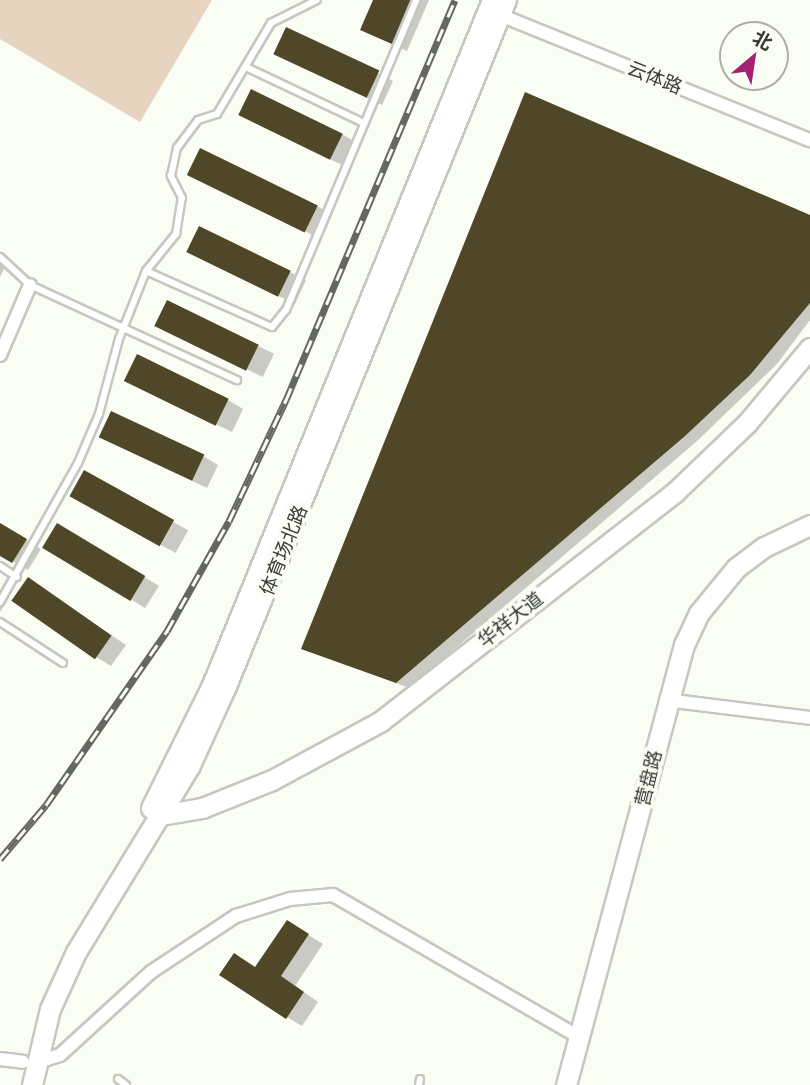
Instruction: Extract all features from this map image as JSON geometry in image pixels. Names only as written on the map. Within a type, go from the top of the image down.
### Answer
[{"type":"main road","name":"体育场北路","points":[[19,1085],[76,953],[190,765],[246,642],[499,5]]},
{"type":"main road","name":"体育场北路","points":[[32,1085],[29,1062],[38,1006],[64,952],[150,810],[212,685],[499,5]]},
{"type":"main road","name":"华祥大道","points":[[161,814],[202,808],[272,780],[381,721],[675,492],[747,423],[810,348]]},
{"type":"main road","name":"营盘路","points":[[566,1085],[581,1038],[666,700],[684,645],[715,590],[764,547],[810,525]]},
{"type":"street","name":"云体路","points":[[499,5],[810,140]]},
{"type":"street","points":[[0,355],[30,285]]},
{"type":"street","points":[[666,700],[810,718]]},
{"type":"street","points":[[0,1059],[29,1062],[60,1055],[151,972],[236,916],[290,899],[333,895],[581,1038]]},
{"type":"lane","points":[[0,602],[17,577],[99,414],[123,327],[146,271],[176,234],[182,198],[171,176],[177,148],[198,120],[217,114],[271,23],[317,0]]},
{"type":"lane","points":[[146,271],[272,327],[286,310],[416,0]]},
{"type":"lane","points":[[246,67],[364,123]]},
{"type":"lane","points":[[0,257],[30,285],[237,380]]},
{"type":"lane","points":[[0,566],[17,577]]},
{"type":"lane","points":[[0,622],[63,663]]},
{"type":"lane","points":[[118,1079],[125,1085]]},
{"type":"shaded area","points":[[0,0],[212,0],[140,122],[0,39]]},
{"type":"building","points":[[373,0],[411,0],[392,44],[360,30]]},
{"type":"building","points":[[286,27],[379,71],[367,98],[273,54]]},
{"type":"building","points":[[251,89],[343,134],[330,160],[238,115]]},
{"type":"building","points":[[525,92],[810,215],[810,303],[750,375],[685,436],[396,683],[301,649]]},
{"type":"building","points":[[200,148],[318,205],[305,232],[187,175]]},
{"type":"building","points":[[199,226],[291,271],[278,297],[186,252]]},
{"type":"building","points":[[167,300],[259,345],[246,371],[154,326]]},
{"type":"building","points":[[137,354],[229,399],[216,426],[124,381]]},
{"type":"building","points":[[111,411],[204,455],[192,481],[99,437]]},
{"type":"building","points":[[84,470],[174,520],[160,546],[69,496]]},
{"type":"building","points":[[0,523],[27,539],[12,563],[0,556]]},
{"type":"building","points":[[57,523],[145,576],[130,601],[42,548]]},
{"type":"building","points":[[28,577],[112,636],[95,659],[11,601]]},
{"type":"building","points":[[287,920],[309,934],[281,976],[304,992],[286,1019],[219,975],[234,953],[255,967]]},
{"type":"railway","points":[[0,859],[46,805],[167,631],[229,521],[286,400],[455,0]]}]
